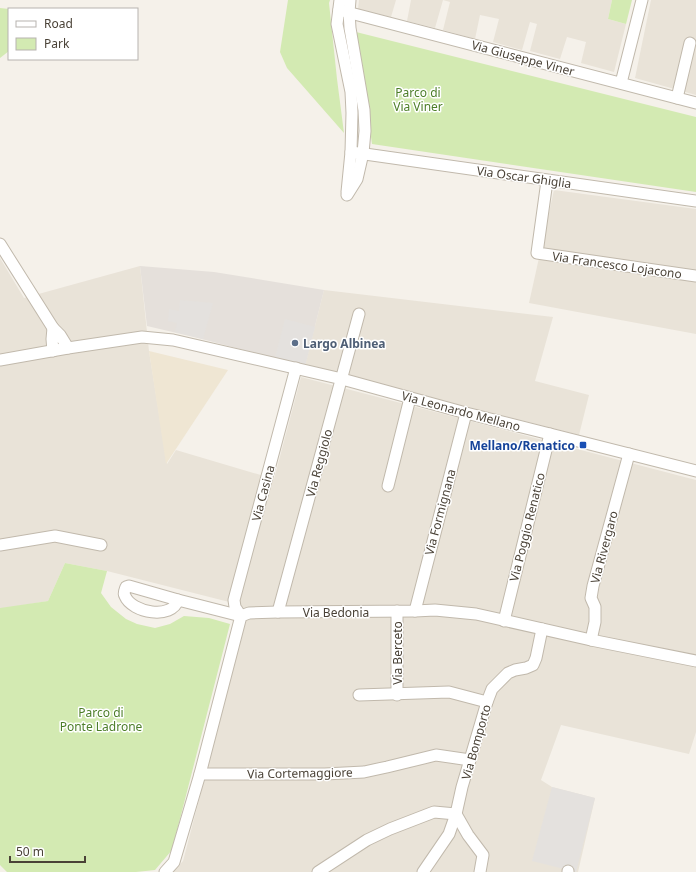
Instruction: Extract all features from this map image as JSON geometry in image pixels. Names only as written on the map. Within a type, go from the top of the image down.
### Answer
[{"type":"street","points":[[343,7],[350,28],[364,110],[365,131],[363,153],[357,179],[347,195],[351,152],[351,92],[337,24],[343,7],[350,0]]},
{"type":"street","points":[[621,83],[642,0]]},
{"type":"street","name":"Via Giuseppe Viner","points":[[343,7],[696,103]]},
{"type":"street","points":[[677,98],[690,43]]},
{"type":"street","name":"Via Oscar Ghiglia","points":[[351,152],[696,202]]},
{"type":"street","name":"Via Francesco Lojacono","points":[[547,181],[537,253],[696,276]]},
{"type":"street","points":[[0,244],[53,328],[60,335],[68,348]]},
{"type":"street","name":"Via Reggiolo","points":[[278,612],[359,314]]},
{"type":"street","points":[[53,328],[52,340],[54,351]]},
{"type":"street","name":"Via Leonardo Mellano","points":[[0,360],[142,337],[173,340],[342,379],[466,413],[696,471]]},
{"type":"street","name":"Via Casina","points":[[241,616],[235,608],[234,600],[296,368]]},
{"type":"street","points":[[388,486],[410,398]]},
{"type":"street","name":"Via Formignana","points":[[415,611],[466,413]]},
{"type":"street","name":"Via Poggio Renatico","points":[[504,621],[550,434]]},
{"type":"street","name":"Via Rivergaro","points":[[591,640],[595,622],[595,607],[592,598],[593,586],[629,454]]},
{"type":"street","points":[[0,545],[55,536],[101,545]]},
{"type":"street","points":[[164,872],[174,862],[200,774],[241,616],[178,600]]},
{"type":"street","name":"Via Bedonia","points":[[241,616],[249,612],[435,610],[476,614],[542,630],[696,661]]},
{"type":"street","name":"Via Berceto","points":[[397,611],[397,694]]},
{"type":"street","name":"Via Bomporto","points":[[423,872],[449,834],[492,689],[508,673],[533,665],[542,630]]},
{"type":"street","name":"Via Berceto","points":[[359,696],[449,692],[487,702]]},
{"type":"street","name":"Via Cortemaggiore","points":[[200,774],[325,774],[364,772],[436,755],[470,760]]},
{"type":"street","points":[[318,872],[367,840],[390,829],[434,812],[456,814],[468,835],[483,855],[480,872]]},
{"type":"shaded area","points":[[359,0],[396,0],[391,17],[358,9]]},
{"type":"shaded area","points":[[411,0],[443,0],[435,28],[407,21]]},
{"type":"shaded area","points":[[443,0],[612,0],[608,19],[626,24],[614,72],[581,63],[586,42],[567,37],[560,59],[530,51],[537,24],[530,22],[522,50],[493,42],[499,19],[480,15],[475,39],[443,30],[450,2]]},
{"type":"shaded area","points":[[651,0],[696,0],[696,95],[635,78]]},
{"type":"shaded area","points":[[554,190],[696,209],[696,334],[529,303]]},
{"type":"shaded area","points":[[0,258],[24,298],[140,266],[149,351],[167,464],[176,450],[274,479],[301,377],[696,480],[696,732],[689,754],[561,725],[541,780],[552,787],[595,798],[578,872],[173,872],[183,861],[246,621],[241,605],[107,571],[65,563],[48,601],[0,609]]},
{"type":"shaded area","points":[[140,266],[214,272],[324,290],[305,366],[147,326]]},
{"type":"shaded area","points":[[324,290],[553,317],[535,381],[589,395],[579,435],[305,366]]},
{"type":"shaded area","points":[[180,300],[213,303],[203,339],[175,332],[177,323],[168,321],[169,309],[179,311]]},
{"type":"shaded area","name":"Largo Albinea","points":[[285,319],[315,327],[305,366],[275,358]]},
{"type":"shaded area","points":[[149,351],[228,370],[166,464]]},
{"type":"shaded area","points":[[552,787],[595,798],[576,872],[532,861]]},
{"type":"green space","points":[[288,0],[330,0],[329,3],[337,79],[344,133],[287,68],[280,52]]},
{"type":"green space","points":[[612,0],[632,0],[626,24],[608,19]]},
{"type":"green space","points":[[0,8],[8,9],[8,52],[0,58]]},
{"type":"green space","name":"Parco di Via Viner","points":[[356,32],[696,117],[696,192],[372,144]]},
{"type":"green space","name":"Parco di Ponte Ladrone","points":[[65,563],[107,571],[101,593],[111,607],[126,619],[137,624],[155,628],[170,624],[184,616],[209,618],[230,624],[172,850],[155,870],[136,872],[7,872],[0,865],[0,608],[48,601]]},
{"type":"place","name":"Largo Albinea","points":[[295,343]]},
{"type":"place","name":"Mellano/Renatico","points":[[583,445]]}]
